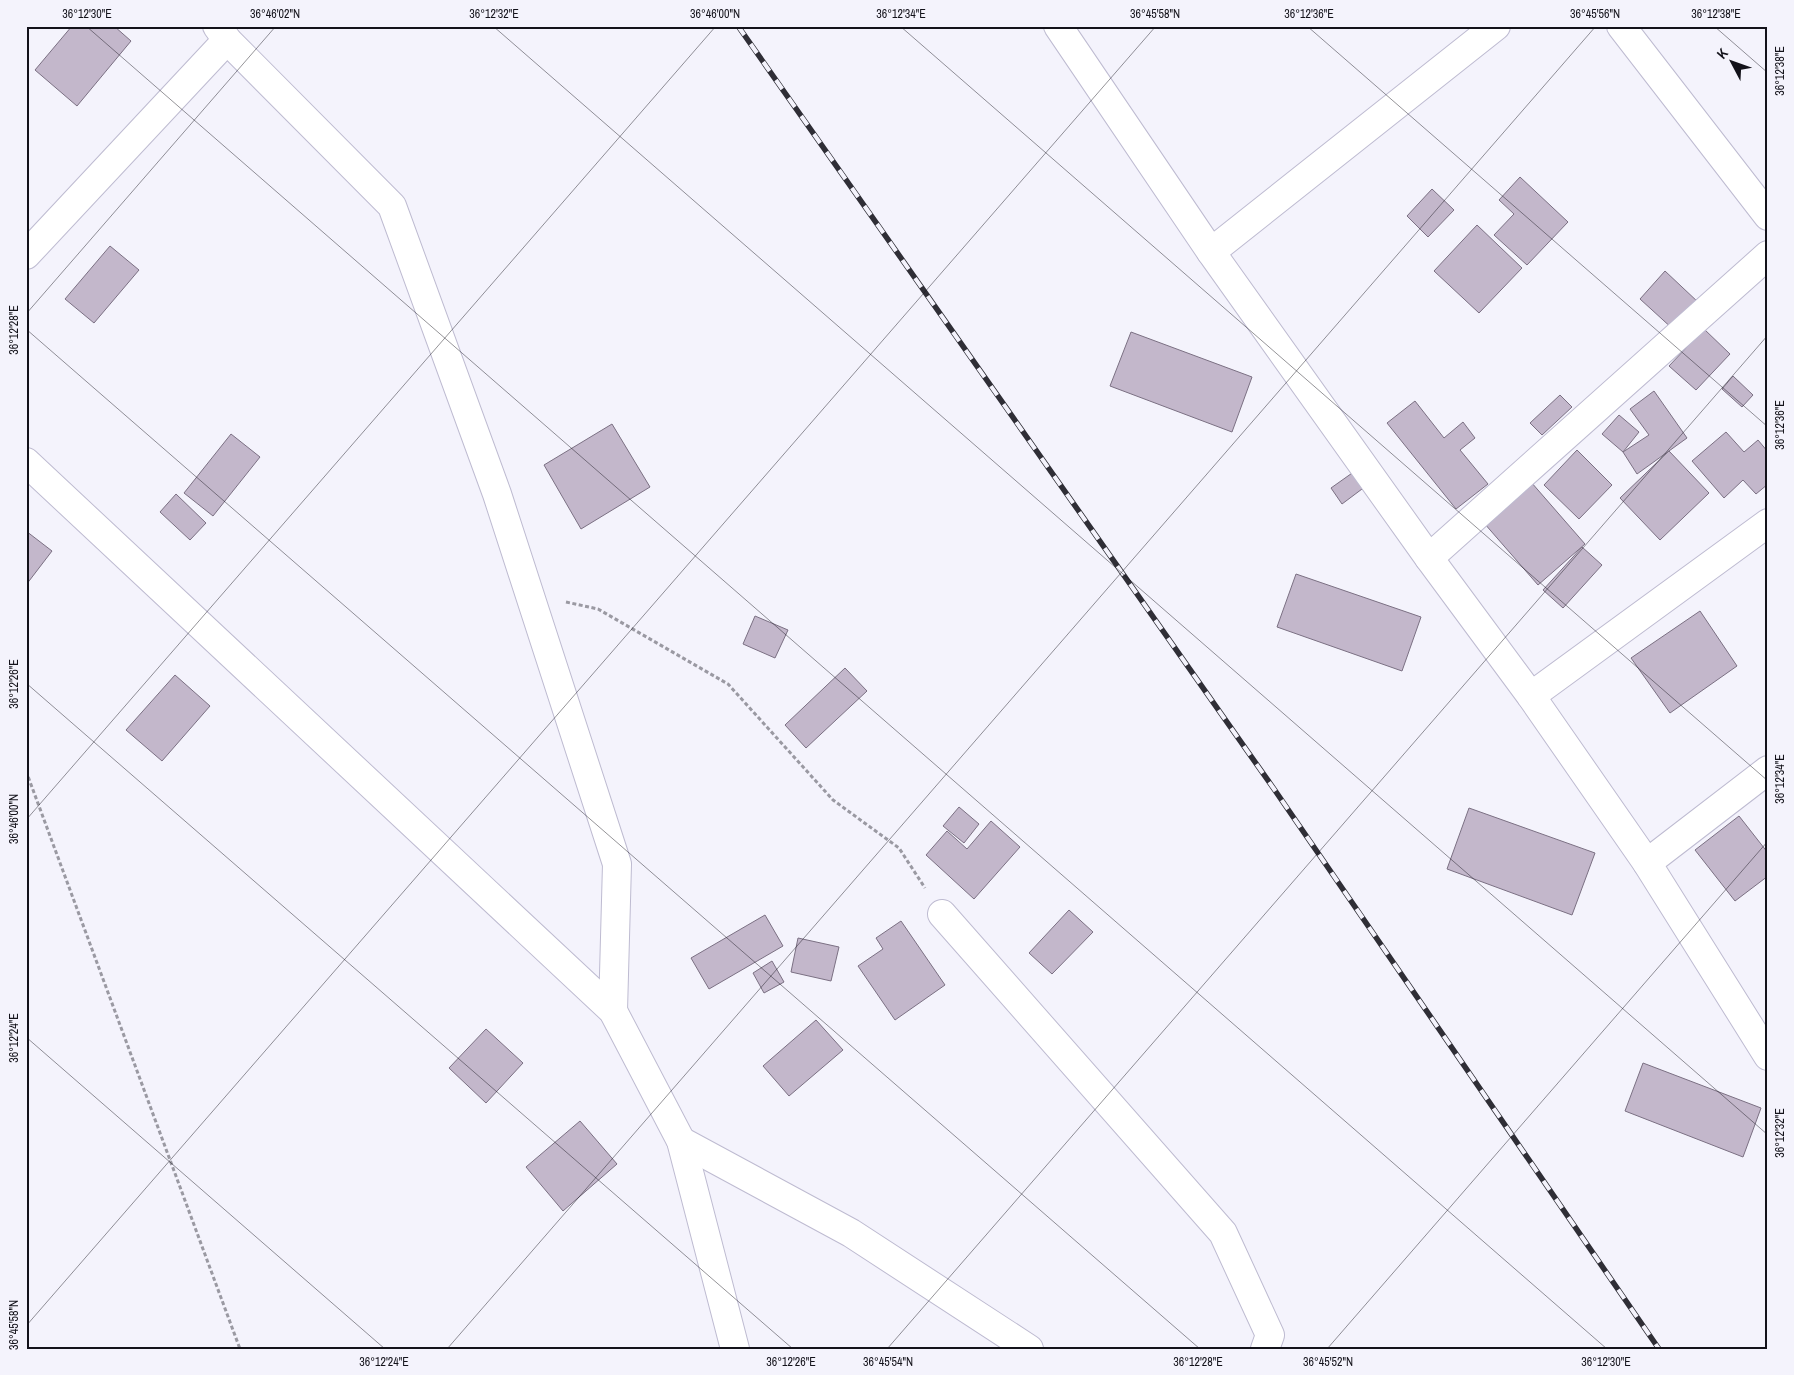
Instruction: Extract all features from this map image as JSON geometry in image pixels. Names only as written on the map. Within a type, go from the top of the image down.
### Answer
[{"type":"street","points":[[1058,26],[1211,252],[1429,558],[1531,696],[1647,863],[1768,1056]]},
{"type":"street","points":[[1211,252],[1496,26]]},
{"type":"street","points":[[1621,26],[1768,216]]},
{"type":"street","points":[[26,255],[222,33],[392,206],[497,494],[618,864],[613,1011]]},
{"type":"street","points":[[1429,558],[1768,255]]},
{"type":"street","points":[[26,462],[613,1011],[681,1141],[735,1349]]},
{"type":"street","points":[[1531,696],[1768,523]]},
{"type":"street","points":[[1647,863],[1768,770]]},
{"type":"street","points":[[942,914],[1223,1233],[1270,1335],[1265,1349]]},
{"type":"street","points":[[681,1141],[851,1233],[1029,1349]]},
{"type":"path","points":[[529,593],[598,609],[728,684],[833,800],[899,848],[942,914]]},
{"type":"path","points":[[26,771],[240,1349]]},
{"type":"building","points":[[72,26],[114,26],[131,41],[77,106],[35,70]]},
{"type":"building","points":[[1520,177],[1568,222],[1527,265],[1494,235],[1514,214],[1499,200]]},
{"type":"building","points":[[1432,189],[1454,210],[1428,237],[1407,216]]},
{"type":"building","points":[[1477,225],[1522,268],[1479,313],[1434,271]]},
{"type":"building","points":[[110,246],[139,270],[94,323],[65,299]]},
{"type":"building","points":[[1665,271],[1699,303],[1674,330],[1640,299]]},
{"type":"building","points":[[1704,329],[1730,354],[1696,390],[1669,366]]},
{"type":"building","points":[[1131,332],[1252,377],[1232,432],[1110,386]]},
{"type":"building","points":[[1733,376],[1753,395],[1742,407],[1722,389]]},
{"type":"building","points":[[1654,391],[1687,438],[1637,474],[1623,452],[1649,435],[1630,409]]},
{"type":"building","points":[[1560,395],[1572,407],[1542,435],[1530,423]]},
{"type":"building","points":[[1415,401],[1444,438],[1463,422],[1475,438],[1460,450],[1488,484],[1456,509],[1387,423]]},
{"type":"building","points":[[1619,415],[1639,432],[1623,452],[1602,434]]},
{"type":"building","points":[[612,424],[650,487],[581,529],[544,465]]},
{"type":"building","points":[[1726,432],[1744,452],[1758,440],[1768,452],[1768,484],[1756,494],[1743,480],[1724,498],[1692,461]]},
{"type":"building","points":[[231,434],[260,457],[213,516],[184,493]]},
{"type":"building","points":[[1577,450],[1612,485],[1579,519],[1544,485]]},
{"type":"building","points":[[1669,451],[1709,493],[1660,540],[1620,498]]},
{"type":"building","points":[[1355,471],[1366,486],[1342,504],[1331,488]]},
{"type":"building","points":[[1531,482],[1585,544],[1538,585],[1484,523]]},
{"type":"building","points":[[176,494],[206,523],[190,540],[160,512]]},
{"type":"building","points":[[26,531],[52,551],[26,585]]},
{"type":"building","points":[[1582,547],[1602,565],[1563,608],[1543,590]]},
{"type":"building","points":[[1296,574],[1421,617],[1402,671],[1277,627]]},
{"type":"building","points":[[1700,611],[1737,666],[1670,713],[1631,658]]},
{"type":"building","points":[[755,616],[788,630],[775,658],[743,644]]},
{"type":"building","points":[[845,668],[867,691],[806,748],[785,725]]},
{"type":"building","points":[[175,675],[210,706],[162,761],[126,730]]},
{"type":"building","points":[[959,807],[979,824],[964,843],[943,826]]},
{"type":"building","points":[[1469,808],[1595,853],[1572,915],[1447,869]]},
{"type":"building","points":[[1739,816],[1768,853],[1768,876],[1735,901],[1695,850]]},
{"type":"building","points":[[991,821],[1020,847],[974,899],[926,855],[947,831],[967,849]]},
{"type":"building","points":[[1069,910],[1093,932],[1052,974],[1029,953]]},
{"type":"building","points":[[765,915],[783,946],[709,989],[691,958]]},
{"type":"building","points":[[901,921],[945,985],[895,1020],[858,966],[883,949],[876,938]]},
{"type":"building","points":[[798,938],[839,947],[831,981],[791,972]]},
{"type":"building","points":[[772,961],[784,982],[764,993],[753,973]]},
{"type":"building","points":[[816,1020],[843,1050],[789,1096],[763,1066]]},
{"type":"building","points":[[486,1029],[523,1063],[486,1103],[449,1068]]},
{"type":"building","points":[[1643,1063],[1761,1108],[1743,1157],[1625,1111]]},
{"type":"building","points":[[580,1121],[617,1164],[563,1211],[526,1167]]},
{"type":"railway","points":[[738,26],[1274,789],[1659,1349]]}]
